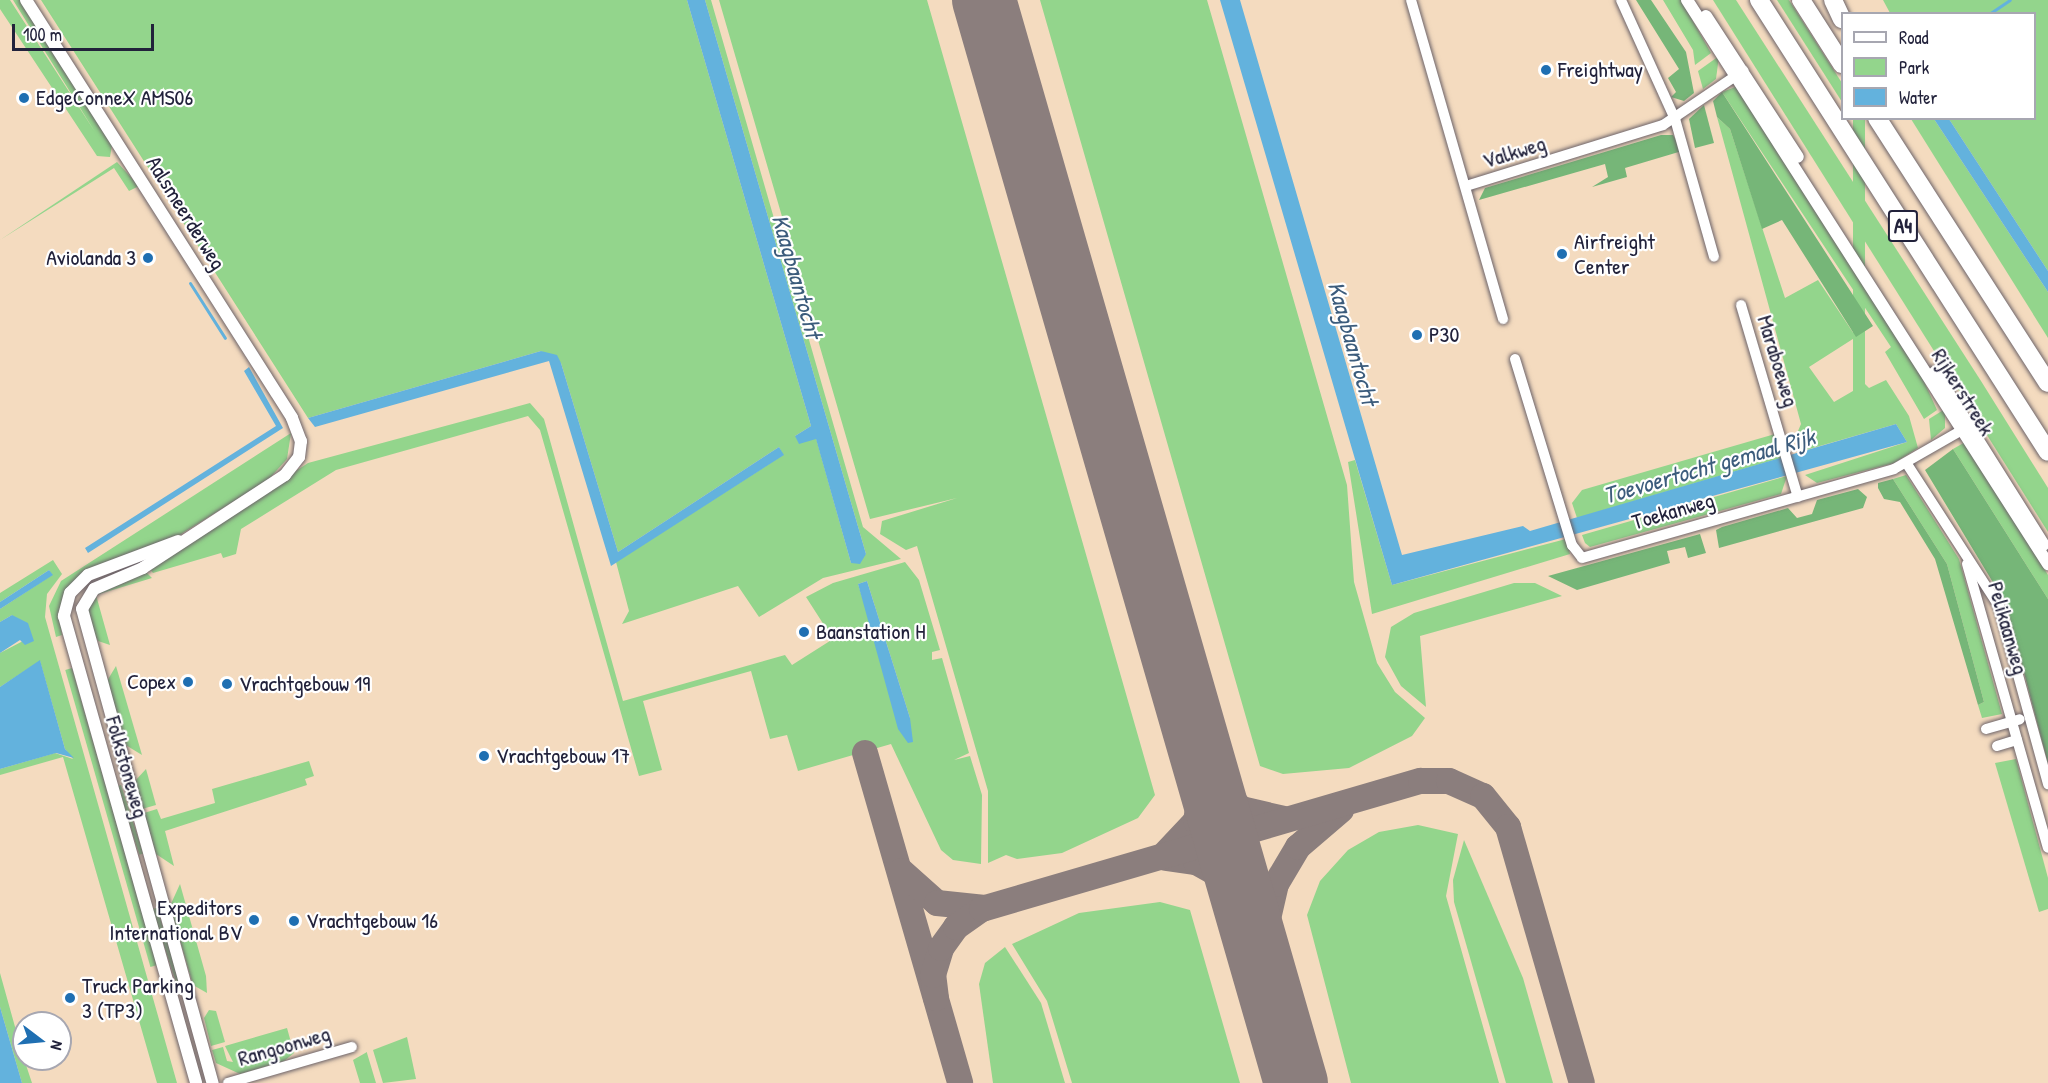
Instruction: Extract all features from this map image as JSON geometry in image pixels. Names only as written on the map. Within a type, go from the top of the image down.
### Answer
[{"type":"highway","name":"A4","points":[[1759,0],[2048,452]]},
{"type":"highway","points":[[1801,0],[1841,62]]},
{"type":"highway","points":[[1833,0],[1841,17]]},
{"type":"highway","name":"A4","points":[[1885,126],[2048,383]]},
{"type":"street","name":"Aalsmeerderweg","points":[[26,0],[292,418],[300,452]]},
{"type":"street","name":"Valkweg","points":[[1411,0],[1466,186],[1675,119],[1741,73]]},
{"type":"street","points":[[1621,0],[1675,119],[1714,257]]},
{"type":"street","name":"Rijkerstreek","points":[[1687,0],[1741,73]]},
{"type":"street","name":"Rijkerstreek","points":[[1694,0],[1966,427],[2048,551]]},
{"type":"street","points":[[1466,186],[1503,319]]},
{"type":"street","name":"Maraboeweg","points":[[1741,304],[1798,498]]},
{"type":"street","name":"Toekanweg","points":[[1515,359],[1572,545],[1582,558],[1798,498],[1907,464],[1966,427]]},
{"type":"street","name":"Rijkerstreek","points":[[1966,427],[2048,564]]},
{"type":"street","name":"Folkstoneweg","points":[[213,1083],[82,613],[94,589],[143,568],[285,475],[300,452]]},
{"type":"street","name":"Pelikaanweg","points":[[1907,464],[1959,548],[1999,606],[2048,784]]},
{"type":"street","name":"Folkstoneweg","points":[[190,536],[87,574],[70,593],[64,616],[196,1083]]},
{"type":"street","name":"Pelikaanweg","points":[[1959,548],[2014,721],[2017,740],[2048,848]]},
{"type":"street","points":[[1986,729],[2029,717]]},
{"type":"street","points":[[1997,746],[2017,740]]},
{"type":"street","name":"Rangoonweg","points":[[228,1083],[352,1047]]},
{"type":"green space","points":[[0,0],[10,0],[95,132],[13,0],[20,0],[112,145],[110,157],[97,156],[0,9]]},
{"type":"green space","points":[[41,0],[687,0],[811,426],[795,436],[816,438],[851,563],[866,554],[705,0],[711,0],[863,527],[901,559],[823,578],[759,617],[738,586],[622,624],[629,611],[616,562],[783,455],[779,447],[618,552],[561,363],[541,351],[308,418]]},
{"type":"green space","points":[[719,0],[927,0],[1155,795],[1138,818],[1062,853],[1017,859],[1006,855],[988,863],[988,791],[917,546],[906,550],[880,534],[882,521],[957,498],[870,519]]},
{"type":"green space","points":[[1040,0],[1207,0],[1347,485],[1354,582],[1377,663],[1395,692],[1425,718],[1412,736],[1349,768],[1283,774],[1260,766]]},
{"type":"green space","points":[[1636,0],[1651,0],[1686,52],[1694,93],[1684,101],[1671,97],[1676,92],[1668,78],[1679,69]]},
{"type":"green space","points":[[1663,0],[1681,0],[1711,53],[1695,65],[1693,50]]},
{"type":"green space","points":[[1713,0],[1736,0],[1981,381],[2048,488],[2048,532]]},
{"type":"green space","points":[[1777,0],[1789,0],[1841,81],[1841,100]]},
{"type":"green space","points":[[1883,0],[2048,0],[2048,271],[1950,120],[2036,120],[2036,12],[1889,12]]},
{"type":"green space","points":[[1719,56],[1716,79],[1703,89],[1698,71]]},
{"type":"green space","points":[[1738,86],[1921,375],[1937,410],[1924,419],[1885,352],[1891,347],[1722,92]]},
{"type":"green space","points":[[1722,92],[1873,326],[1856,337],[1782,220],[1762,229],[1730,129],[1717,117],[1713,101]]},
{"type":"green space","points":[[1704,105],[1714,143],[1695,148],[1689,119]]},
{"type":"green space","points":[[1717,117],[1730,129],[1785,298],[1818,280],[1856,337],[1809,367],[1834,402],[1865,384],[1869,388],[1886,380],[1909,416],[1918,448],[1894,463],[1817,483],[1805,475],[1907,442],[1896,424],[1799,452],[1795,438],[1801,424]]},
{"type":"green space","points":[[1853,120],[1865,120],[1865,407],[1853,407]]},
{"type":"green space","points":[[1912,120],[1935,120],[2048,292],[2048,338]]},
{"type":"green space","points":[[1661,135],[1673,135],[1682,151],[1625,168],[1627,177],[1592,187],[1608,177],[1605,164],[1479,200],[1485,188]]},
{"type":"green space","points":[[117,162],[139,186],[129,191],[114,168],[0,240]]},
{"type":"green space","points":[[530,403],[544,419],[623,701],[785,655],[792,665],[833,639],[806,597],[833,583],[905,562],[919,580],[940,650],[932,652],[932,660],[942,658],[969,753],[954,760],[970,756],[982,795],[981,864],[953,860],[941,850],[891,744],[798,771],[787,735],[770,739],[751,671],[643,701],[662,770],[639,776],[540,430],[528,416],[336,470],[241,529],[236,554],[223,558],[221,553],[153,573],[149,568],[308,463]],"holes":[[[867,581],[910,718],[907,739],[858,584]]]},
{"type":"green space","points":[[1945,409],[1945,428],[1931,440],[1929,419]]},
{"type":"green space","points":[[291,433],[287,459],[268,480],[178,536],[87,572],[60,620],[62,635],[56,637],[49,606],[61,581]]},
{"type":"green space","points":[[1775,434],[1781,458],[1577,518],[1572,503],[1582,490]]},
{"type":"green space","points":[[1967,441],[2048,575],[2048,599],[1953,449]]},
{"type":"green space","points":[[1953,449],[2048,599],[2048,764],[2006,604],[1925,470]]},
{"type":"green space","points":[[1355,460],[1392,585],[1566,539],[1570,554],[1372,614],[1348,462]]},
{"type":"green space","points":[[1906,475],[1959,559],[2002,714],[1982,718],[1978,705],[1984,702],[1947,564],[1893,479]]},
{"type":"green space","points":[[1787,476],[1781,494],[1590,547],[1585,543],[1582,535]]},
{"type":"green space","points":[[1893,479],[1947,564],[1984,702],[1978,705],[1935,559],[1900,502],[1884,499],[1878,488],[1878,483]]},
{"type":"green space","points":[[1858,489],[1867,497],[1863,508],[1719,548],[1716,530],[1722,527],[1788,508],[1797,518],[1812,514],[1817,500]]},
{"type":"green space","points":[[1700,534],[1706,553],[1688,558],[1685,547],[1667,551],[1670,563],[1577,590],[1548,576]]},
{"type":"green space","points":[[53,560],[62,574],[47,594],[45,617],[177,1083],[157,1083],[63,757],[0,775],[0,769],[55,753],[73,759],[65,749],[40,661],[0,687],[0,653],[23,641],[12,615],[0,622],[0,609],[52,575],[49,570],[0,602],[0,593]]},
{"type":"green space","points":[[145,571],[152,578],[96,595],[110,645],[98,641],[85,617],[91,597]]},
{"type":"green space","points":[[1514,583],[1535,583],[1562,596],[1420,636],[1426,707],[1401,686],[1385,657],[1391,627],[1414,613]]},
{"type":"green space","points":[[116,666],[142,755],[124,744],[107,681]]},
{"type":"green space","points":[[72,668],[157,965],[150,967],[65,670]]},
{"type":"green space","points":[[2016,759],[2048,878],[2048,909],[2039,912],[1995,763]]},
{"type":"green space","points":[[309,761],[314,776],[305,779],[307,785],[165,831],[174,866],[156,854],[144,813],[157,809],[161,819],[215,803],[212,789]]},
{"type":"green space","points":[[146,769],[156,805],[142,809],[135,781]]},
{"type":"green space","points":[[121,785],[143,853],[139,855],[117,786]]},
{"type":"green space","points":[[1418,825],[1458,834],[1446,896],[1499,1083],[1351,1083],[1307,915],[1320,881],[1348,850],[1379,832]]},
{"type":"green space","points":[[1464,840],[1523,978],[1553,1083],[1506,1083],[1454,902],[1453,880]]},
{"type":"green space","points":[[180,884],[206,976],[207,993],[193,985],[170,906]]},
{"type":"green space","points":[[1160,902],[1190,910],[1240,1083],[1072,1083],[1047,1001],[1012,944],[1079,913]]},
{"type":"green space","points":[[157,908],[181,986],[179,991],[152,909]]},
{"type":"green space","points":[[1005,947],[1041,1003],[1065,1083],[993,1083],[979,984],[985,963]]},
{"type":"green space","points":[[0,973],[12,1016],[12,1048],[0,1007]]},
{"type":"green space","points":[[209,1010],[216,1011],[225,1042],[211,1046],[204,1018]]},
{"type":"green space","points":[[287,1028],[294,1053],[284,1061],[240,1074],[216,1063],[212,1050],[223,1047],[227,1061],[233,1062],[225,1046]]},
{"type":"green space","points":[[407,1037],[416,1079],[383,1083],[373,1050]]},
{"type":"green space","points":[[367,1052],[376,1083],[360,1083],[353,1060]]},
{"type":"green space","points":[[19,1071],[28,1071],[32,1083],[22,1083]]},
{"type":"water","points":[[687,0],[705,0],[866,554],[860,564],[851,563],[816,439],[799,444],[795,436],[811,426]]},
{"type":"water","points":[[1220,0],[1240,0],[1402,555],[1523,526],[1530,531],[1896,424],[1907,442],[1392,585]]},
{"type":"water","points":[[1935,120],[1950,120],[2048,271],[2048,292]]},
{"type":"water","points":[[541,351],[557,355],[561,363],[618,552],[779,447],[784,455],[611,566],[549,361],[315,427],[308,418]]},
{"type":"water","points":[[249,367],[283,428],[88,553],[85,548],[276,426],[244,371]]},
{"type":"water","points":[[49,570],[53,575],[0,609],[0,602]]},
{"type":"water","points":[[867,581],[910,718],[913,742],[908,743],[898,729],[858,584]]},
{"type":"water","points":[[12,615],[28,623],[34,641],[25,645],[20,640],[0,653],[0,622]]},
{"type":"water","points":[[40,660],[65,749],[74,758],[56,753],[0,769],[0,687]]},
{"type":"water","points":[[0,1007],[12,1048],[12,1071],[19,1071],[22,1083],[0,1083]]},
{"type":"waterway","points":[[1992,12],[2010,0]]},
{"type":"waterway","points":[[190,283],[225,338]]},
{"type":"taxiway","points":[[865,753],[960,1083]]},
{"type":"taxiway","points":[[1205,769],[1241,809],[1284,819]]},
{"type":"taxiway","points":[[1166,853],[1196,821],[1205,769]]},
{"type":"taxiway","points":[[936,998],[933,975],[941,948],[956,927],[982,909],[1421,781],[1449,781],[1483,796],[1508,827],[1582,1083]]},
{"type":"taxiway","points":[[1269,989],[1264,936],[1276,884],[1298,847],[1341,810]]},
{"type":"taxiway","points":[[1166,858],[1196,862],[1219,875],[1250,925]]},
{"type":"taxiway","points":[[901,871],[937,903],[985,908]]},
{"type":"runway","points":[[984,0],[1296,1083]]},
{"type":"place","name":"Freightway","points":[[1546,70]]},
{"type":"place","name":"EdgeConneX AMS06","points":[[24,98]]},
{"type":"place","name":"Airfreight Center","points":[[1562,254]]},
{"type":"place","name":"Aviolanda 3","points":[[148,258]]},
{"type":"place","name":"P30","points":[[1417,335]]},
{"type":"place","name":"Baanstation H","points":[[804,632]]},
{"type":"place","name":"Copex","points":[[188,682]]},
{"type":"place","name":"Vrachtgebouw 19","points":[[227,684]]},
{"type":"place","name":"Vrachtgebouw 17","points":[[484,756]]},
{"type":"place","name":"Expeditors International BV","points":[[254,920]]},
{"type":"place","name":"Vrachtgebouw 16","points":[[294,921]]},
{"type":"place","name":"Truck Parking 3 (TP3)","points":[[70,998]]},
{"type":"water label","name":"Kaagbaantocht","points":[[797,276]]},
{"type":"water label","name":"Kaagbaantocht","points":[[1353,343]]},
{"type":"water label","name":"Toevoertocht gemaal Rijk","points":[[1709,466]]}]
